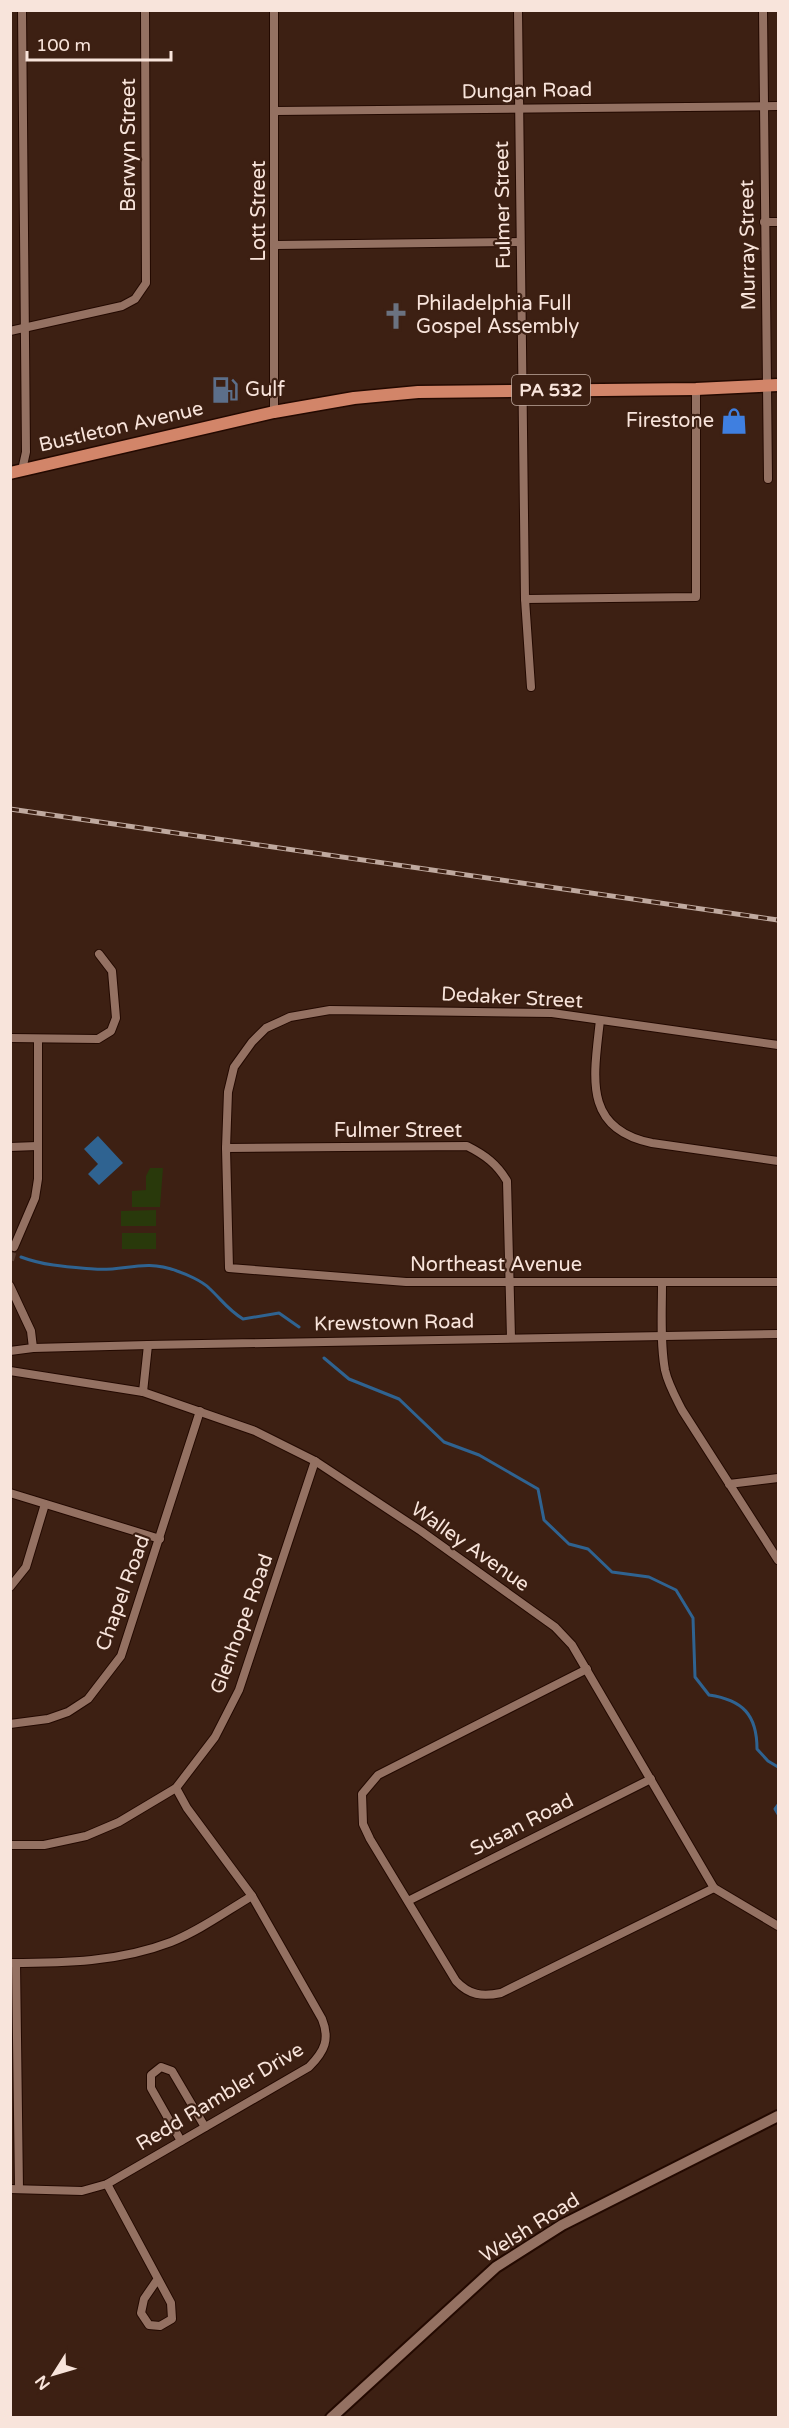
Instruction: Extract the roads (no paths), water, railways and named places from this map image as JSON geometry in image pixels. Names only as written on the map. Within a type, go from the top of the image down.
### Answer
[{"type":"main road","name":"Bustleton Avenue","points":[[16,471],[274,412],[383,395],[696,389],[772,385]]},
{"type":"main road","name":"Welsh Road","points":[[332,2418],[496,2267],[562,2225],[778,2116]]},
{"type":"street","points":[[16,471],[26,452],[21,123],[22,10]]},
{"type":"street","name":"Berwyn Street","points":[[24,328],[122,306],[135,299],[146,280],[145,10]]},
{"type":"street","name":"Lott Street","points":[[273,10],[276,245],[274,412]]},
{"type":"street","name":"Fulmer Street","points":[[518,10],[525,599],[531,687]]},
{"type":"street","name":"Murray Street","points":[[763,10],[764,222],[772,385],[768,479]]},
{"type":"street","name":"Dungan Road","points":[[275,111],[778,106]]},
{"type":"street","points":[[10,123],[21,123]]},
{"type":"street","points":[[764,222],[778,222]]},
{"type":"street","points":[[276,245],[520,242]]},
{"type":"street","points":[[10,331],[24,328]]},
{"type":"street","points":[[525,599],[696,597],[696,389]]},
{"type":"street","points":[[10,1038],[98,1039],[111,1031],[116,1018],[112,971],[99,954]]},
{"type":"street","name":"Dedaker Street","points":[[226,1148],[228,1092],[234,1067],[252,1042],[266,1028],[305,1013],[375,1010],[552,1013],[778,1045]]},
{"type":"street","points":[[600,1020],[594,1072],[597,1103],[617,1131],[634,1139],[652,1143],[778,1161]]},
{"type":"street","points":[[14,1247],[35,1198],[38,1179],[38,1040]]},
{"type":"street","points":[[10,1147],[37,1146]]},
{"type":"street","name":"Fulmer Street","points":[[226,1148],[467,1146],[492,1161],[507,1181],[511,1338]]},
{"type":"street","name":"Northeast Avenue","points":[[226,1148],[229,1268],[406,1281],[662,1284],[778,1282]]},
{"type":"street","points":[[662,1284],[662,1335],[666,1372],[682,1410],[778,1560]]},
{"type":"street","points":[[10,1286],[31,1331],[33,1348]]},
{"type":"street","name":"Krewstown Road","points":[[10,1351],[33,1348],[148,1345],[778,1334]]},
{"type":"street","points":[[143,1392],[148,1345]]},
{"type":"street","name":"Walley Avenue","points":[[10,1371],[143,1392],[255,1431],[315,1461],[421,1531],[555,1627],[572,1645],[714,1888],[778,1926]]},
{"type":"street","name":"Chapel Road","points":[[10,1724],[48,1719],[68,1712],[88,1699],[121,1656],[200,1411]]},
{"type":"street","name":"Glenhope Road","points":[[10,1845],[44,1845],[86,1836],[119,1822],[176,1788],[215,1737],[239,1690],[315,1461]]},
{"type":"street","points":[[729,1484],[778,1478]]},
{"type":"street","points":[[10,1493],[160,1539]]},
{"type":"street","points":[[10,1587],[27,1567],[45,1504]]},
{"type":"street","points":[[587,1670],[378,1775],[362,1794],[363,1824],[446,1966],[466,1991],[488,1996],[501,1993],[714,1888]]},
{"type":"street","name":"Susan Road","points":[[408,1900],[651,1779]]},
{"type":"street","name":"Redd Rambler Drive","points":[[14,2189],[82,2191],[107,2184],[309,2067],[323,2048],[328,2034],[322,2019],[252,1896],[187,1808],[176,1788]]},
{"type":"street","points":[[14,2189],[13,1963],[102,1960],[131,1955],[172,1941],[252,1896]]},
{"type":"street","points":[[181,2141],[151,2088],[151,2074],[161,2067],[172,2071],[205,2127]]},
{"type":"street","points":[[107,2184],[171,2303],[172,2319],[160,2326],[149,2325],[141,2313],[144,2299],[157,2280]]},
{"type":"water","points":[[98,1136],[123,1163],[99,1185],[88,1174],[98,1164],[84,1149]]},
{"type":"waterway","points":[[21,1257],[66,1267],[94,1269],[144,1265],[165,1267],[202,1283],[243,1319],[279,1313],[299,1327]]},
{"type":"waterway","points":[[324,1358],[349,1379],[399,1399],[444,1442],[479,1455],[538,1489],[544,1520],[569,1544],[588,1549],[612,1572],[649,1577],[676,1590],[693,1618],[695,1677],[709,1695],[731,1701],[746,1711],[754,1727],[757,1749],[768,1761],[778,1767]]},
{"type":"waterway","points":[[778,1805],[775,1809],[778,1814]]},
{"type":"tunnel","points":[[10,1260],[14,1247]]},
{"type":"railway","points":[[10,809],[778,920]]},
{"type":"place","name":"Philadelphia Full Gospel Assembly","points":[[396,316]]},
{"type":"place","name":"Gulf","points":[[225,390]]},
{"type":"place","name":"Firestone","points":[[734,421]]}]
